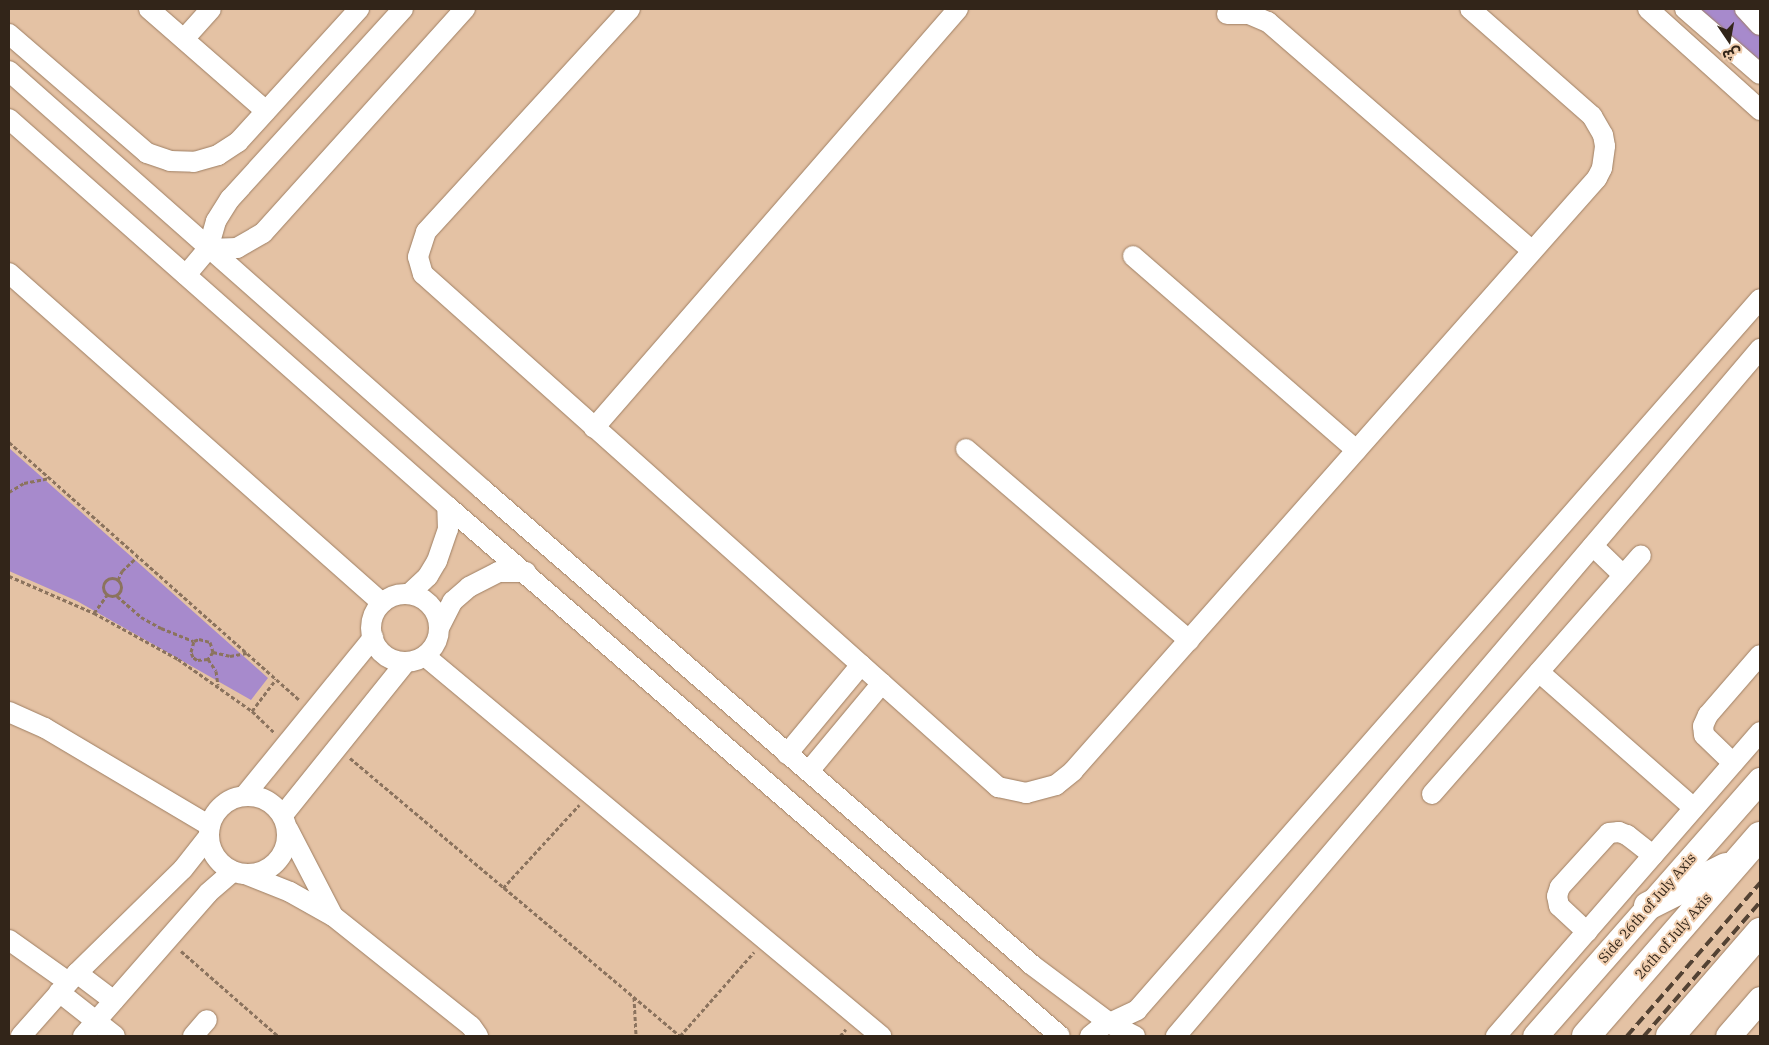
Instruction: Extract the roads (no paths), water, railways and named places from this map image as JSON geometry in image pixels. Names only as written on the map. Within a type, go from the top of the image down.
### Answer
[{"type":"highway","name":"26th of July Axis","points":[[1586,1036],[1760,836]]},
{"type":"highway","points":[[1648,906],[1738,861]]},
{"type":"highway","points":[[1670,1036],[1760,932]]},
{"type":"main road","name":"Side 26th of July Axis","points":[[1536,1036],[1760,780]]},
{"type":"main road","points":[[1728,1036],[1760,999]]},
{"type":"street","points":[[150,9],[266,111]]},
{"type":"street","points":[[184,39],[211,9]]},
{"type":"street","points":[[9,34],[147,153],[170,161],[194,162],[218,155],[238,142],[359,9]]},
{"type":"street","points":[[186,275],[208,248],[216,221],[230,199],[403,9]]},
{"type":"street","points":[[208,248],[237,248],[263,233],[465,9]]},
{"type":"street","points":[[630,9],[426,232],[418,257],[428,281],[998,787],[1016,793],[1036,792],[1056,785],[1072,771],[1597,178],[1605,157],[1603,135],[1592,116],[1479,11]]},
{"type":"street","points":[[1648,9],[1760,110]]},
{"type":"street","points":[[1745,9],[1760,25]]},
{"type":"street","points":[[594,428],[956,10]]},
{"type":"street","points":[[1695,13],[1760,74]]},
{"type":"street","points":[[1227,14],[1249,14],[1268,22],[1532,251]]},
{"type":"street","points":[[9,71],[208,248],[787,754],[1032,965],[1111,1024],[1135,1036]]},
{"type":"street","points":[[9,118],[447,506],[526,572],[1060,1036]]},
{"type":"street","points":[[1133,256],[1356,450]]},
{"type":"street","points":[[9,273],[382,603]]},
{"type":"street","points":[[1090,1036],[1137,1010],[1760,299]]},
{"type":"street","points":[[1176,1036],[1760,350]]},
{"type":"street","points":[[966,449],[1189,640]]},
{"type":"street","points":[[410,594],[428,576],[437,561],[448,529],[447,506]]},
{"type":"street","points":[[1593,546],[1623,575]]},
{"type":"street","points":[[1432,794],[1641,554]]},
{"type":"street","points":[[83,1036],[208,893],[239,873],[260,872],[277,861],[288,842],[285,822],[337,748],[405,662],[425,656],[434,648],[440,626],[453,601],[470,587],[498,572],[526,572]]},
{"type":"street","points":[[405,662],[381,653],[372,638],[372,619],[382,603],[400,594],[410,594],[430,605],[440,626]]},
{"type":"street","points":[[21,1036],[68,982],[183,869],[209,831],[222,805],[245,795],[372,638]]},
{"type":"street","points":[[1733,763],[1704,735],[1703,726],[1708,716],[1760,655]]},
{"type":"street","points":[[425,656],[881,1036]]},
{"type":"street","points":[[787,754],[861,665]]},
{"type":"street","points":[[1539,672],[1694,808]]},
{"type":"street","points":[[809,771],[882,683]]},
{"type":"street","points":[[9,712],[45,728],[209,831],[216,857],[239,873],[290,892],[333,916],[471,1026],[478,1036]]},
{"type":"street","points":[[1496,1036],[1760,732]]},
{"type":"street","points":[[245,795],[267,800],[285,822],[333,916]]},
{"type":"street","points":[[1586,932],[1559,906],[1557,896],[1560,887],[1606,836],[1614,832],[1628,835],[1653,855]]},
{"type":"street","points":[[9,940],[68,982],[114,1001]]},
{"type":"street","points":[[68,982],[97,1021],[115,1036]]},
{"type":"street","points":[[193,1036],[207,1020]]},
{"type":"railway","points":[[1627,1036],[1760,883]]},
{"type":"railway","points":[[1644,1036],[1760,902]]}]
